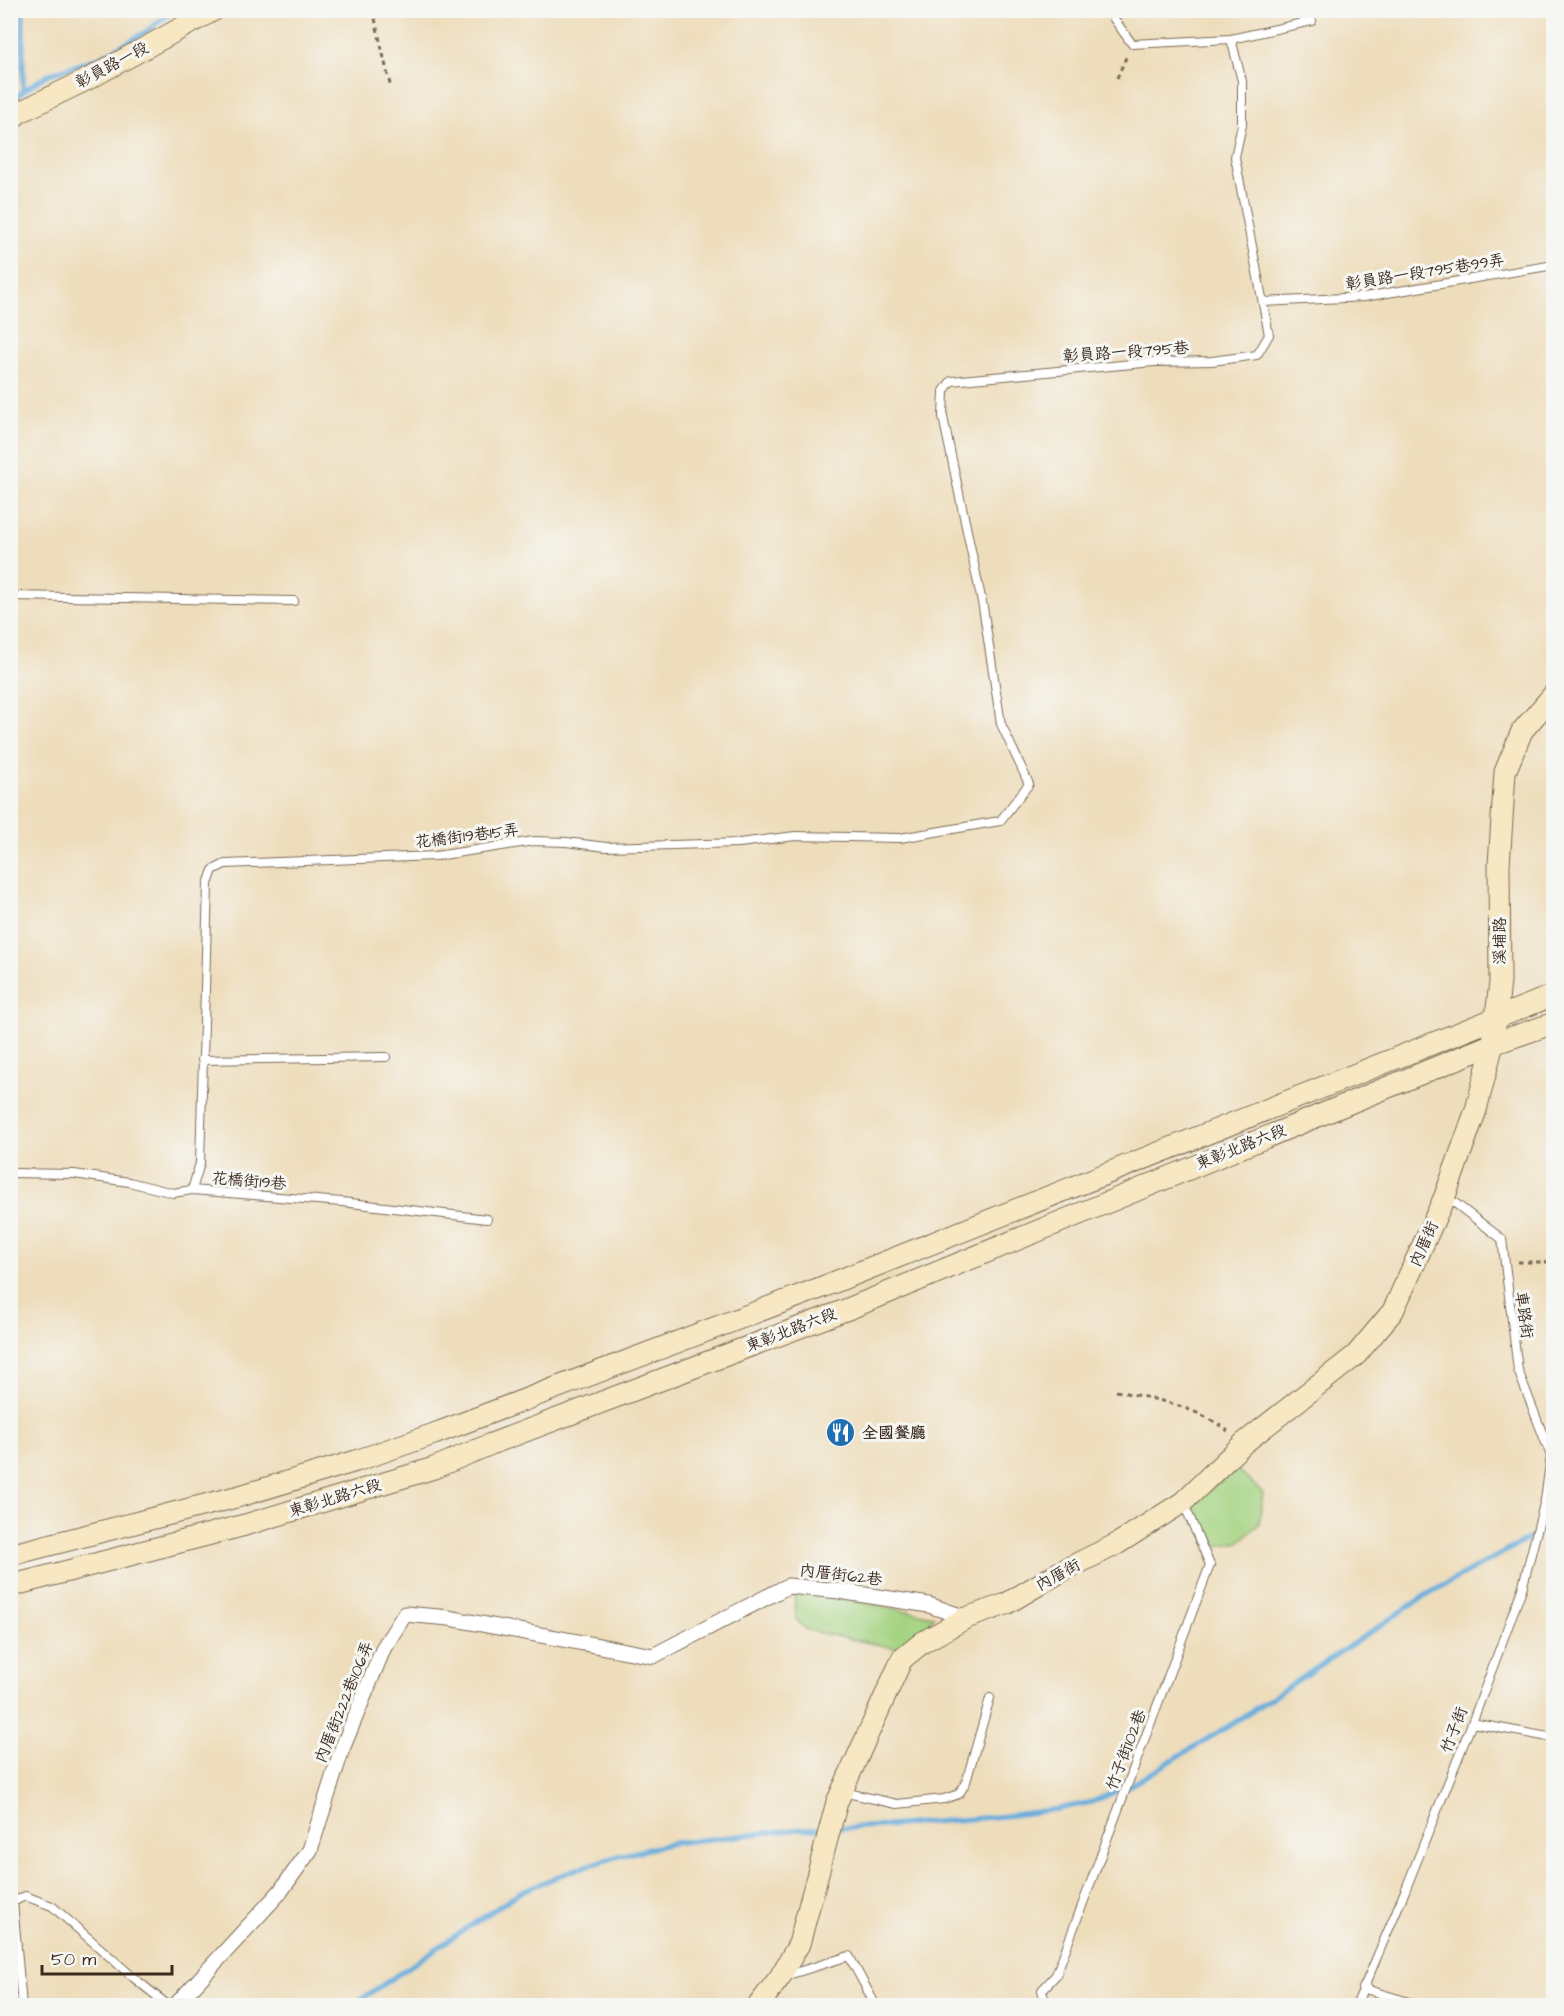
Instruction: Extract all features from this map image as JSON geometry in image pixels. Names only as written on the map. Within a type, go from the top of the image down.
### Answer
[{"type":"street","name":"彰員路一段","points":[[10,121],[18,113],[90,78],[214,10]]},
{"type":"street","name":"溪埔路","points":[[1445,1196],[1476,1110],[1493,1044],[1500,982],[1499,865],[1505,772],[1522,731],[1554,694]]},
{"type":"street","name":"東彰北路六段","points":[[10,1555],[240,1496],[356,1461],[434,1434],[820,1288],[1554,995]]},
{"type":"street","name":"東彰北路六段","points":[[10,1586],[245,1526],[434,1468],[491,1444],[848,1309],[1493,1044],[1554,1023]]},
{"type":"street","name":"內厝街","points":[[758,2006],[780,1977],[799,1944],[837,1802],[902,1659],[923,1642],[966,1618],[1006,1604],[1060,1572],[1117,1545],[1183,1502],[1244,1443],[1356,1355],[1393,1311],[1445,1196]]},
{"type":"street","name":"內厝街62巷","points":[[653,1656],[788,1586],[839,1591],[929,1605],[966,1618]]},
{"type":"street","name":"內厝街222巷106弄","points":[[175,2006],[280,1892],[310,1850],[342,1749],[384,1647],[405,1614],[449,1618],[653,1656]]},
{"type":"lane","points":[[10,18],[11,10]]},
{"type":"lane","points":[[1112,10],[1114,19],[1132,44],[1231,39],[1312,21]]},
{"type":"lane","name":"彰員路一段795巷","points":[[1029,784],[1001,724],[983,607],[943,417],[944,391],[951,381],[1154,362],[1212,361],[1257,355],[1269,335],[1235,157],[1242,125],[1242,81],[1231,39]]},
{"type":"lane","name":"彰員路一段795巷99弄","points":[[1263,302],[1364,297],[1554,265]]},
{"type":"lane","points":[[10,596],[294,601]]},
{"type":"lane","name":"花橋街19巷15弄","points":[[192,1190],[200,1163],[208,884],[213,870],[225,864],[436,856],[534,841],[606,847],[739,843],[795,836],[900,838],[1000,821],[1029,784]]},
{"type":"lane","points":[[202,1059],[386,1057]]},
{"type":"lane","name":"花橋街19巷","points":[[10,1173],[74,1174],[129,1182],[174,1193],[192,1190],[342,1202],[487,1219]]},
{"type":"lane","name":"車路街","points":[[1445,1196],[1502,1239],[1518,1370],[1552,1457]]},
{"type":"lane","name":"竹子街","points":[[1356,2006],[1472,1723],[1522,1589],[1545,1500],[1552,1457]]},
{"type":"lane","name":"竹子街102巷","points":[[1046,2006],[1042,1990],[1056,1975],[1210,1565],[1183,1502]]},
{"type":"lane","points":[[842,1791],[897,1804],[944,1799],[959,1794],[966,1782],[990,1698]]},
{"type":"lane","points":[[1472,1723],[1554,1738]]},
{"type":"lane","points":[[22,2006],[13,1902],[25,1896],[52,1906],[169,2006]]},
{"type":"lane","points":[[780,1977],[849,1956],[876,2006]]},
{"type":"lane","points":[[1362,1988],[1422,2006]]},
{"type":"path","points":[[373,10],[392,89]]},
{"type":"path","points":[[1118,78],[1132,44]]},
{"type":"path","points":[[1504,1263],[1554,1262]]},
{"type":"path","points":[[1116,1391],[1163,1400],[1185,1407],[1214,1420],[1244,1443]]},
{"type":"green space","points":[[1236,1469],[1263,1493],[1259,1524],[1239,1542],[1218,1546],[1190,1506]]},
{"type":"green space","points":[[794,1590],[934,1616],[914,1652],[807,1630],[796,1620]]},
{"type":"waterway","points":[[23,10],[23,91]]},
{"type":"waterway","points":[[10,105],[23,91],[47,75],[99,58],[144,33],[175,10]]},
{"type":"waterway","points":[[836,1828],[1005,1816],[1092,1802],[1131,1785],[1232,1724],[1426,1595],[1554,1525]]},
{"type":"waterway","points":[[351,2006],[522,1891],[574,1870],[673,1843],[824,1828]]},
{"type":"place","name":"全國餐廳","points":[[841,1433]]}]
